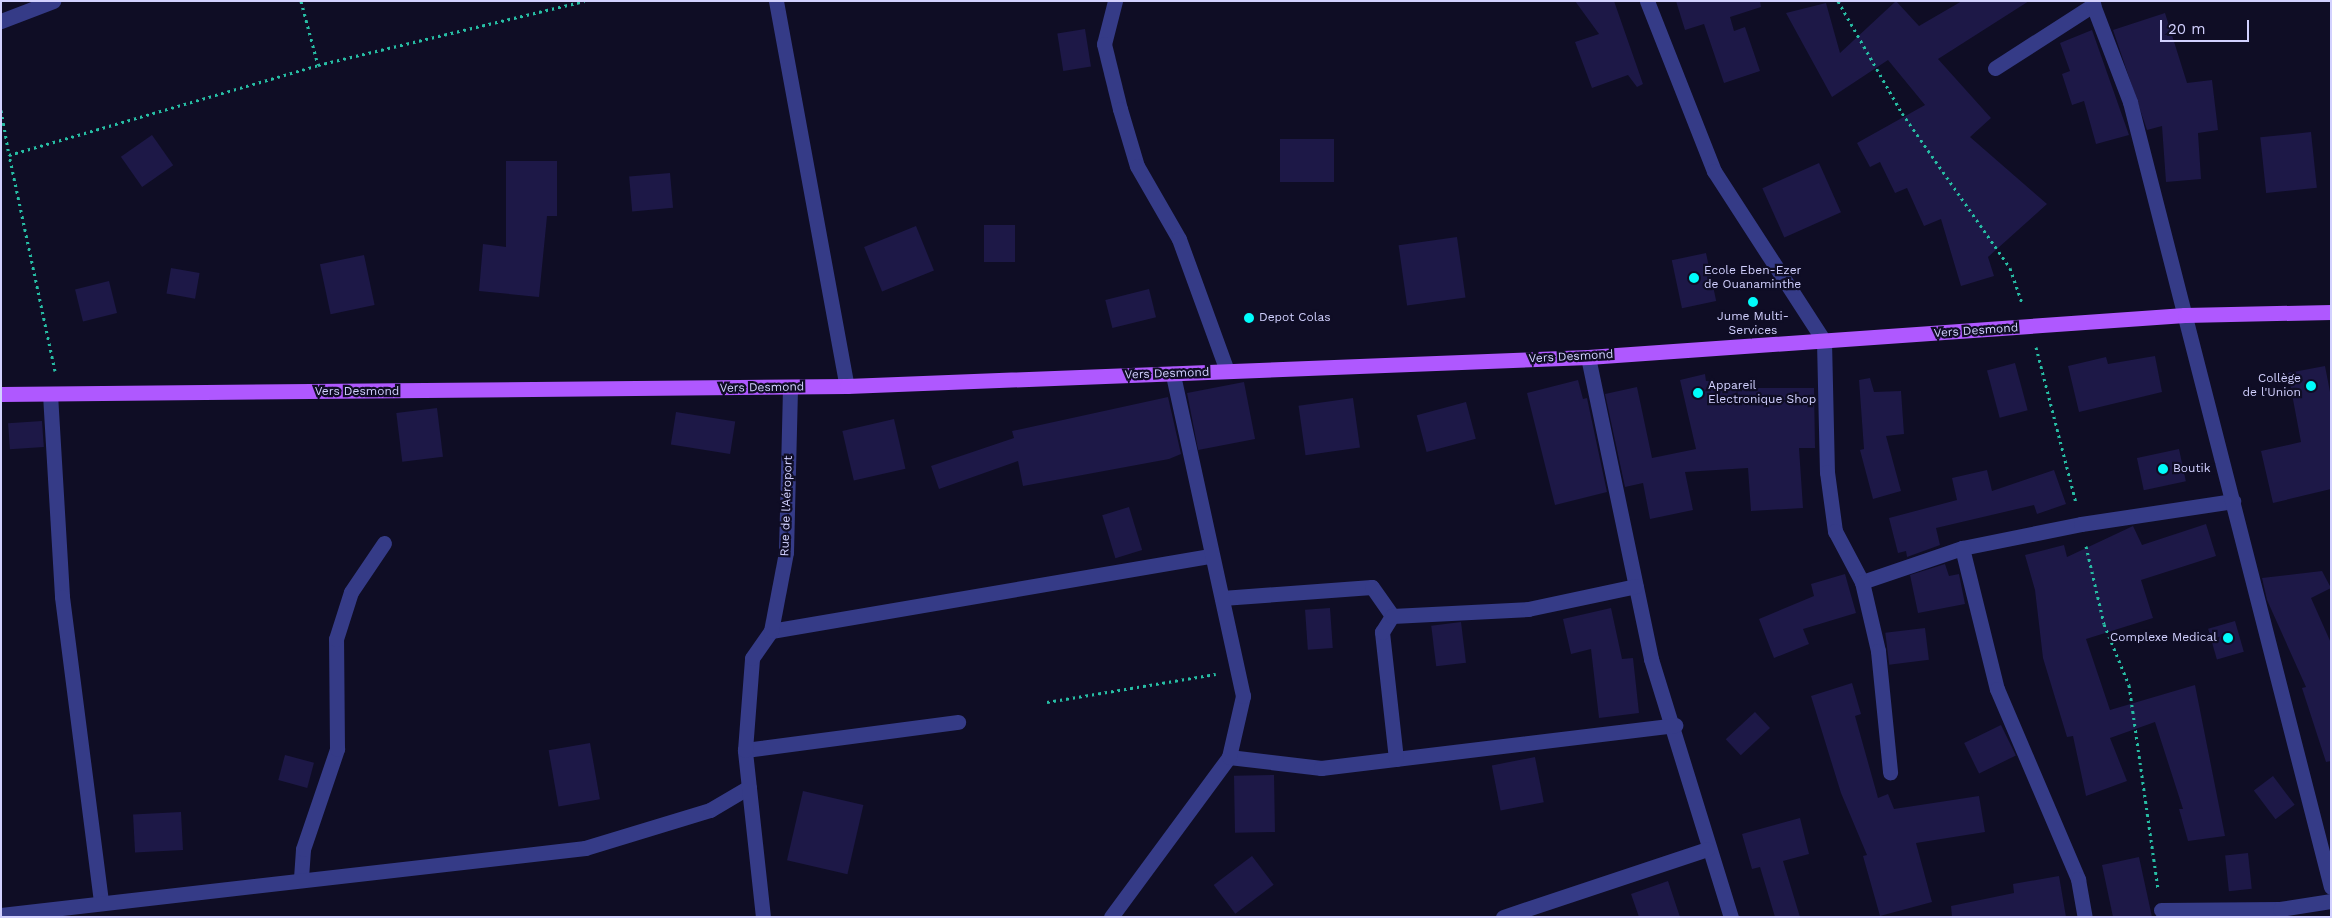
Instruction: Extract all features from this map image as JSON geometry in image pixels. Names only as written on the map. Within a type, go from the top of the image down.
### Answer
[{"type":"main road","name":"Vers Desmond","points":[[1,394],[847,386],[1588,357],[2185,315],[2331,312]]},
{"type":"street","points":[[1,21],[53,1]]},
{"type":"street","points":[[776,1],[847,386]]},
{"type":"street","points":[[1115,1],[1104,44],[1120,109],[1137,166],[1179,239],[1227,371]]},
{"type":"street","points":[[1647,1],[1714,171],[1824,341],[1827,472],[1835,531],[1862,582],[1878,651],[1890,772]]},
{"type":"street","points":[[1995,68],[2092,3],[2130,102],[2331,887]]},
{"type":"street","points":[[1588,357],[1651,659],[1674,725],[1708,850],[1731,917]]},
{"type":"street","points":[[1111,917],[1229,757],[1243,696],[1173,374]]},
{"type":"street","name":"Rue de l'Aéroport","points":[[763,917],[745,750],[752,658],[771,631],[786,552],[790,387]]},
{"type":"street","points":[[55,394],[62,597],[101,902]]},
{"type":"street","points":[[1862,582],[1962,548],[2081,524],[2233,502]]},
{"type":"street","points":[[301,878],[303,849],[337,749],[336,638],[351,592],[384,543]]},
{"type":"street","points":[[1962,548],[1997,689],[2078,879],[2086,917]]},
{"type":"street","points":[[771,631],[1212,556]]},
{"type":"street","points":[[1392,616],[1528,609],[1636,586]]},
{"type":"street","points":[[1222,598],[1372,587],[1392,616]]},
{"type":"street","points":[[1392,616],[1382,632],[1396,759]]},
{"type":"street","points":[[745,750],[958,722]]},
{"type":"street","points":[[1229,757],[1321,768],[1674,725]]},
{"type":"street","points":[[1,915],[301,878],[585,848],[710,810],[749,787]]},
{"type":"street","points":[[1503,917],[1708,850]]},
{"type":"street","points":[[2161,910],[2280,909],[2331,901]]},
{"type":"path","points":[[301,1],[318,65]]},
{"type":"path","points":[[9,155],[318,65],[584,1]]},
{"type":"path","points":[[1838,1],[1902,113],[2010,268],[2030,327],[2081,524],[2104,624],[2129,685],[2161,910]]},
{"type":"path","points":[[1,110],[55,394]]},
{"type":"path","points":[[1047,702],[1237,670]]},
{"type":"building","points":[[1575,1],[1614,1],[1643,84],[1637,87],[1628,75],[1592,88],[1575,42],[1599,34]]},
{"type":"building","points":[[1676,1],[1760,1],[1761,7],[1730,17],[1734,31],[1745,27],[1760,71],[1724,83],[1704,24],[1685,30]]},
{"type":"building","points":[[1896,1],[1919,26],[1962,1],[2029,1],[1938,59],[1991,118],[1970,137],[2047,204],[1988,257],[1994,276],[1961,286],[1941,219],[1924,226],[1907,188],[1895,193],[1880,162],[1870,167],[1857,143],[1925,105],[1888,60],[1832,97],[1786,13],[1826,3],[1840,53]]},
{"type":"building","points":[[2165,13],[2187,83],[2212,80],[2218,130],[2198,133],[2201,179],[2166,182],[2162,126],[2147,130],[2113,30]]},
{"type":"building","points":[[1085,29],[1091,67],[1063,71],[1057,33]]},
{"type":"building","points":[[2092,30],[2129,135],[2096,144],[2084,101],[2072,105],[2062,74],[2070,71],[2060,43]]},
{"type":"building","points":[[2311,132],[2317,188],[2266,193],[2260,137]]},
{"type":"building","points":[[152,135],[173,165],[142,187],[121,157]]},
{"type":"building","points":[[1280,139],[1334,139],[1334,182],[1280,182]]},
{"type":"building","points":[[506,161],[557,161],[557,216],[547,216],[539,297],[479,291],[483,244],[506,247]]},
{"type":"building","points":[[1819,163],[1841,212],[1784,238],[1762,188]]},
{"type":"building","points":[[670,173],[673,208],[632,211],[629,177]]},
{"type":"building","points":[[984,225],[1015,225],[1015,262],[984,262]]},
{"type":"building","points":[[916,226],[934,271],[882,291],[864,247]]},
{"type":"building","points":[[1457,237],[1465,297],[1407,306],[1399,245]]},
{"type":"building","points":[[1706,253],[1716,301],[1682,308],[1672,260]]},
{"type":"building","points":[[364,255],[375,305],[331,314],[320,264]]},
{"type":"building","points":[[171,268],[200,273],[195,299],[166,294]]},
{"type":"building","points":[[109,281],[117,313],[83,321],[75,289]]},
{"type":"building","points":[[1149,289],[1156,317],[1112,328],[1105,300]]},
{"type":"building","points":[[2155,356],[2162,392],[2079,412],[2068,366],[2106,357],[2108,364]]},
{"type":"building","points":[[2015,363],[2028,410],[2000,418],[1987,371]]},
{"type":"building","points":[[2325,366],[2331,397],[2331,489],[2273,503],[2261,451],[2301,442],[2288,373]]},
{"type":"building","points":[[1705,374],[1706,381],[1745,383],[1745,388],[1814,388],[1815,448],[1799,448],[1803,508],[1751,511],[1748,468],[1685,472],[1693,510],[1650,519],[1643,483],[1625,487],[1605,394],[1637,387],[1652,458],[1696,449],[1680,380]]},
{"type":"building","points":[[1870,378],[1874,392],[1901,391],[1904,434],[1886,436],[1901,491],[1873,499],[1860,450],[1864,449],[1859,380]]},
{"type":"building","points":[[1578,380],[1583,399],[1587,398],[1607,492],[1555,505],[1527,393]]},
{"type":"building","points":[[1244,382],[1255,439],[1198,450],[1187,393]]},
{"type":"building","points":[[1168,397],[1181,454],[1169,459],[1023,486],[1018,461],[939,489],[931,466],[1014,438],[1012,431]]},
{"type":"building","points":[[1353,398],[1360,448],[1305,455],[1299,406]]},
{"type":"building","points":[[1466,402],[1476,439],[1427,452],[1417,415]]},
{"type":"building","points":[[437,408],[443,457],[402,462],[396,413]]},
{"type":"building","points":[[676,412],[735,421],[730,454],[671,445]]},
{"type":"building","points":[[894,419],[905,469],[854,481],[842,431]]},
{"type":"building","points":[[42,421],[44,447],[10,449],[8,423]]},
{"type":"building","points":[[2179,449],[2186,481],[2144,490],[2137,458]]},
{"type":"building","points":[[1987,470],[1992,491],[2054,470],[2066,504],[2037,514],[2034,505],[1936,528],[1940,545],[1907,557],[1906,551],[1898,553],[1889,518],[1957,500],[1952,478]]},
{"type":"building","points":[[1129,507],[1142,550],[1115,558],[1102,515]]},
{"type":"building","points":[[2206,524],[2216,556],[2141,580],[2153,618],[2086,639],[2110,710],[2195,685],[2225,836],[2188,841],[2179,809],[2183,809],[2155,722],[2110,738],[2127,781],[2086,796],[2073,736],[2067,737],[2043,658],[2035,590],[2025,555],[2064,545],[2067,557],[2133,526],[2142,545]]},
{"type":"building","points":[[1945,564],[1949,576],[1959,574],[1965,604],[1918,613],[1910,575]]},
{"type":"building","points":[[2322,571],[2331,588],[2311,598],[2331,643],[2331,761],[2326,762],[2302,688],[2306,687],[2267,600],[2262,578]]},
{"type":"building","points":[[1845,574],[1856,613],[1803,629],[1809,644],[1774,658],[1759,619],[1814,596],[1811,584]]},
{"type":"building","points":[[1330,608],[1333,648],[1308,650],[1305,610]]},
{"type":"building","points":[[1611,608],[1622,659],[1633,658],[1639,713],[1599,718],[1591,649],[1571,654],[1563,619]]},
{"type":"building","points":[[2235,621],[2244,652],[2217,659],[2208,629]]},
{"type":"building","points":[[1461,622],[1466,663],[1436,666],[1431,626]]},
{"type":"building","points":[[1925,628],[1929,660],[1889,665],[1885,633]]},
{"type":"building","points":[[1852,683],[1861,714],[1855,716],[1878,798],[1888,794],[1894,809],[1979,796],[1985,832],[1916,843],[1932,902],[1880,916],[1863,856],[1867,855],[1841,793],[1811,696]]},
{"type":"building","points":[[1755,712],[1770,728],[1741,755],[1726,739]]},
{"type":"building","points":[[2001,725],[2016,756],[1979,774],[1964,743]]},
{"type":"building","points":[[590,743],[600,799],[559,806],[549,750]]},
{"type":"building","points":[[285,755],[314,763],[307,788],[278,780]]},
{"type":"building","points":[[1535,757],[1544,802],[1501,811],[1492,765]]},
{"type":"building","points":[[1274,775],[1275,832],[1235,833],[1234,776]]},
{"type":"building","points":[[2273,776],[2295,805],[2275,819],[2254,790]]},
{"type":"building","points":[[803,791],[863,805],[847,874],[787,860]]},
{"type":"building","points":[[181,812],[183,850],[135,852],[133,815]]},
{"type":"building","points":[[1800,818],[1809,854],[1783,861],[1800,917],[1775,917],[1760,867],[1752,869],[1742,834]]},
{"type":"building","points":[[2248,853],[2252,889],[2229,891],[2225,855]]},
{"type":"building","points":[[1252,856],[1274,885],[1235,914],[1214,885]]},
{"type":"building","points":[[2139,857],[2152,917],[2113,917],[2102,865]]},
{"type":"building","points":[[2059,876],[2066,917],[1952,917],[1951,906],[2014,893],[2013,884]]},
{"type":"building","points":[[1668,881],[1680,917],[1639,917],[1631,894]]},
{"type":"place","name":"Ecole Eben-Ezer de Ouanaminthe","points":[[1694,278]]},
{"type":"place","name":"Jume Multi- Services","points":[[1753,302]]},
{"type":"place","name":"Depot Colas","points":[[1249,318]]},
{"type":"place","name":"Collège de l'Union","points":[[2311,386]]},
{"type":"place","name":"Appareil Electronique Shop","points":[[1698,393]]},
{"type":"place","name":"Boutik","points":[[2163,469]]},
{"type":"place","name":"Complexe Medical","points":[[2228,638]]}]
